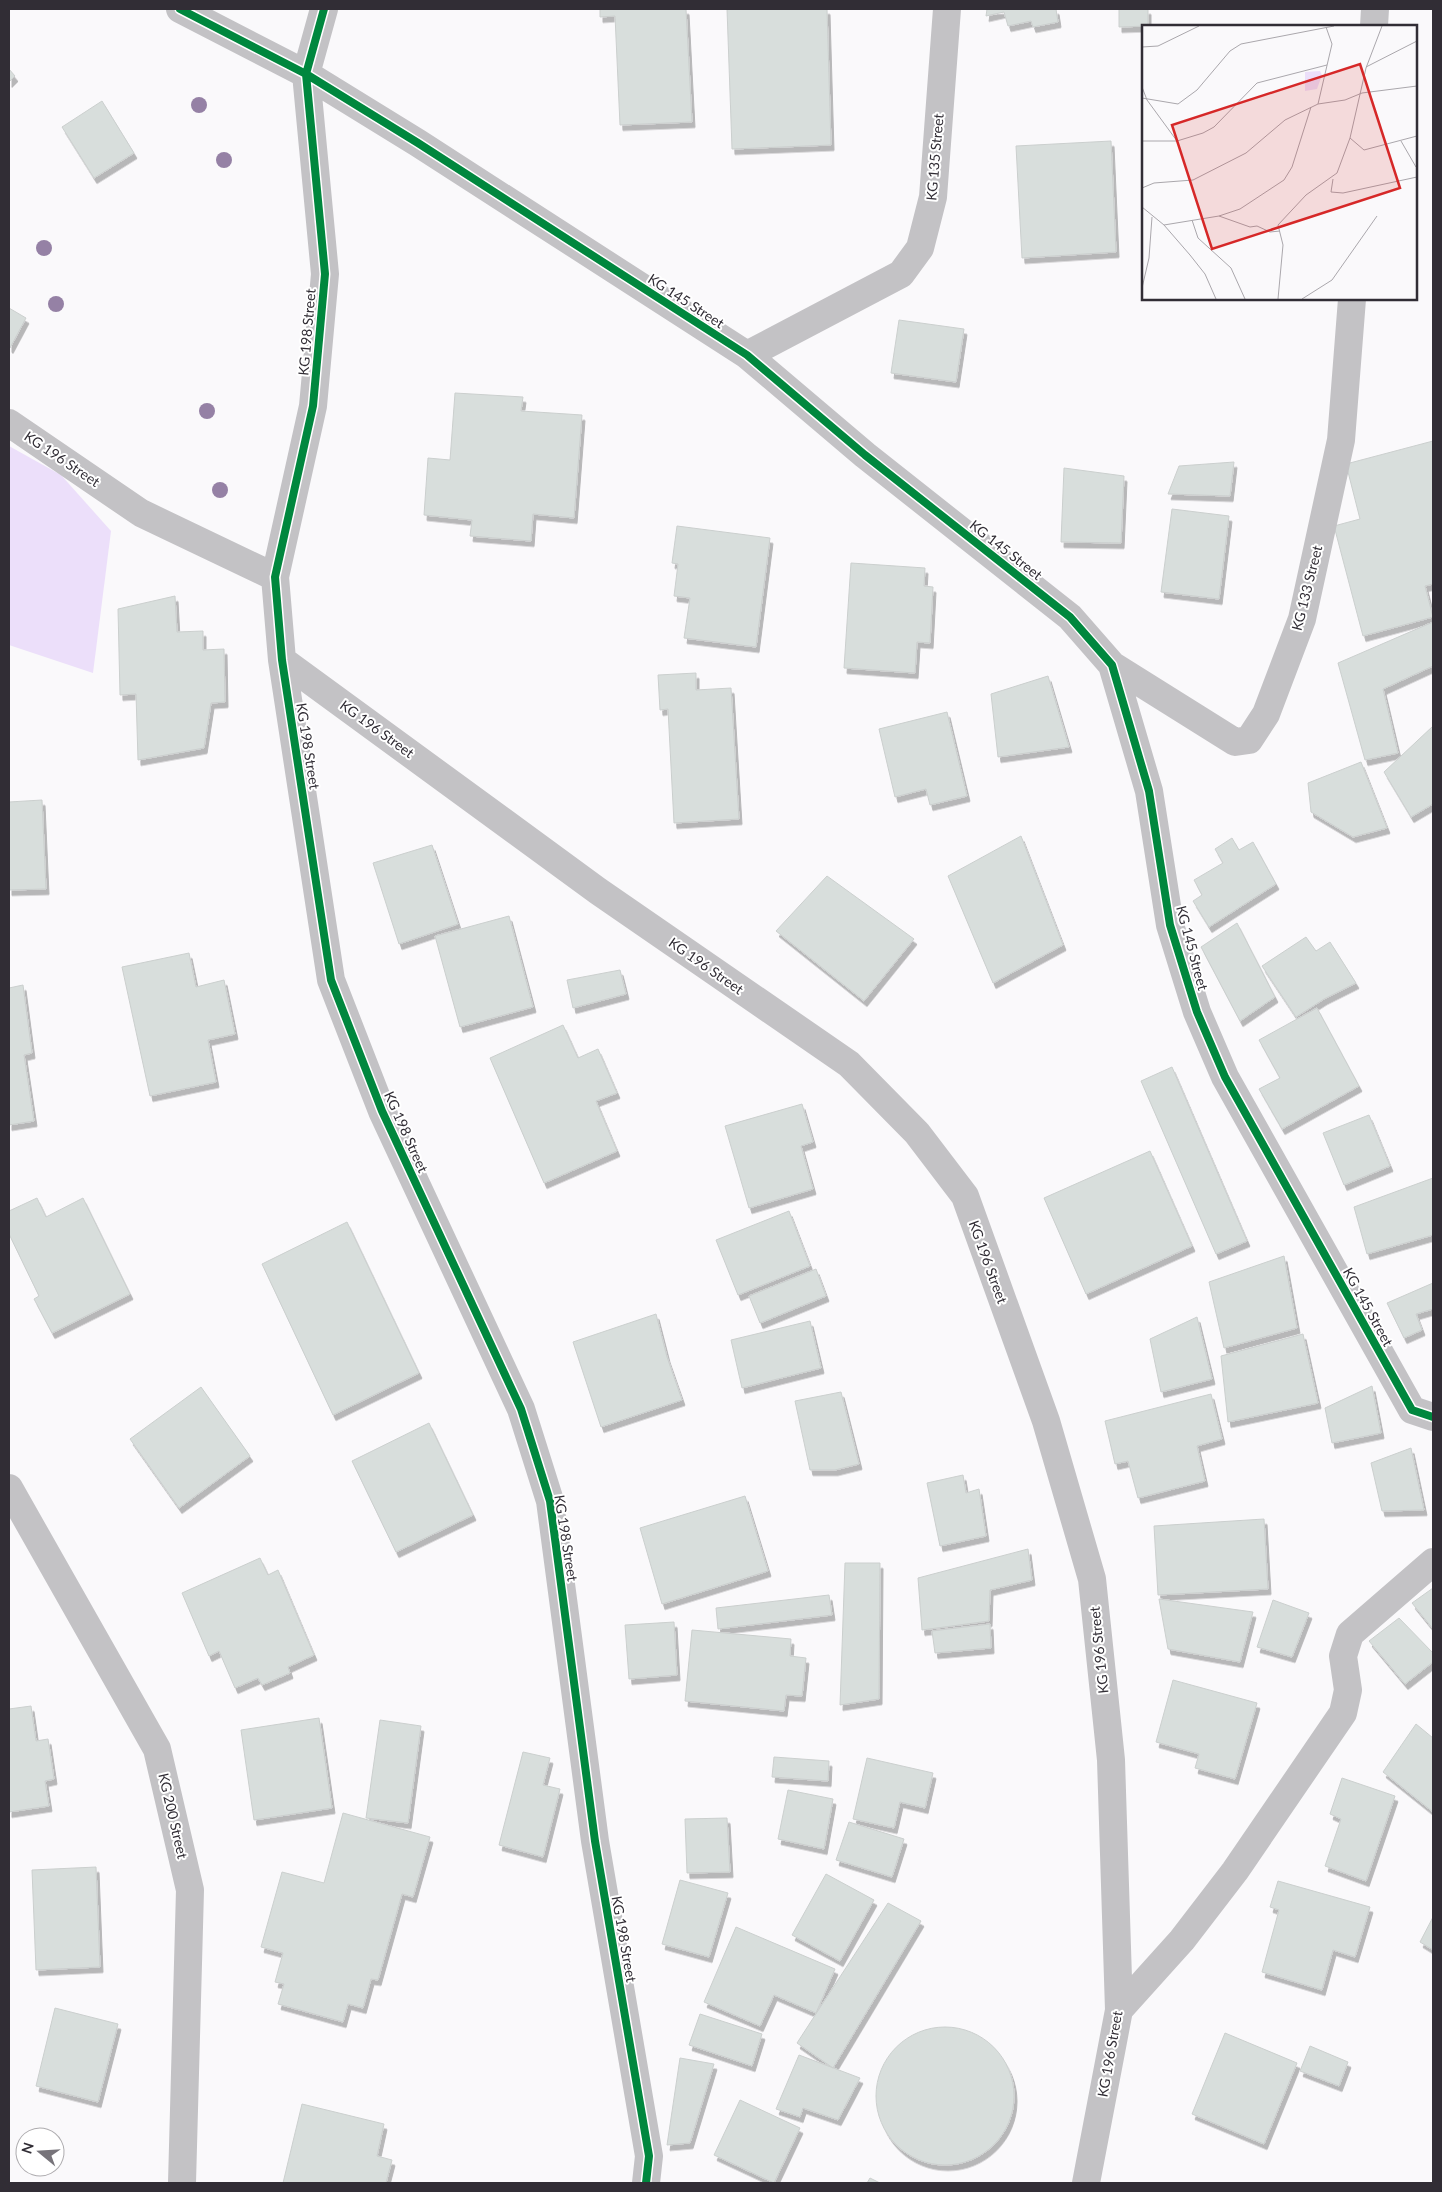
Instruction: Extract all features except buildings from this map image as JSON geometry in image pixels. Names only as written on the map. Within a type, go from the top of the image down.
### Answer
[{"type":"street","name":"KG 145 Street","points":[[180,9],[306,74],[426,148],[747,355],[865,455],[1070,617],[1112,665],[1149,791],[1170,925],[1201,1020],[1226,1077],[1412,1410],[1433,1417]]},
{"type":"street","points":[[306,74],[324,9]]},
{"type":"street","name":"KG 135 Street","points":[[747,355],[901,274],[920,248],[933,197],[947,9]]},
{"type":"street","points":[[1374,25],[1375,9]]},
{"type":"street","name":"KG 198 Street","points":[[306,74],[325,274],[313,406],[276,576],[282,660],[331,980],[382,1110],[521,1408],[550,1501],[594,1841],[649,2156],[646,2183]]},
{"type":"street","name":"KG 133 Street","points":[[1112,665],[1235,742],[1249,740],[1262,721],[1302,619],[1339,449],[1352,300]]},
{"type":"street","name":"KG 196 Street","points":[[9,423],[141,513],[276,576]]},
{"type":"street","name":"KG 196 Street","points":[[282,660],[598,891],[849,1064],[917,1133],[964,1196],[1046,1421],[1092,1579],[1111,1760],[1119,2010],[1086,2183]]},
{"type":"street","name":"KG 200 Street","points":[[9,1488],[157,1748],[190,1890],[182,2183]]},
{"type":"street","points":[[1119,2010],[1182,1940],[1235,1871],[1343,1713],[1348,1690],[1343,1656],[1350,1634],[1433,1562]]},
{"type":"shaded area","points":[[9,446],[61,475],[111,531],[93,673],[9,645]]},
{"type":"cycle path","points":[[180,9],[306,74],[418,143],[747,355],[865,455],[1070,617],[1112,665],[1149,791],[1170,925],[1197,1012],[1225,1077],[1412,1410],[1433,1417]]},
{"type":"cycle path","points":[[324,9],[306,74],[325,274],[313,406],[275,577],[282,660],[331,980],[382,1111],[521,1409],[550,1501],[595,1841],[649,2156],[646,2183]]}]
